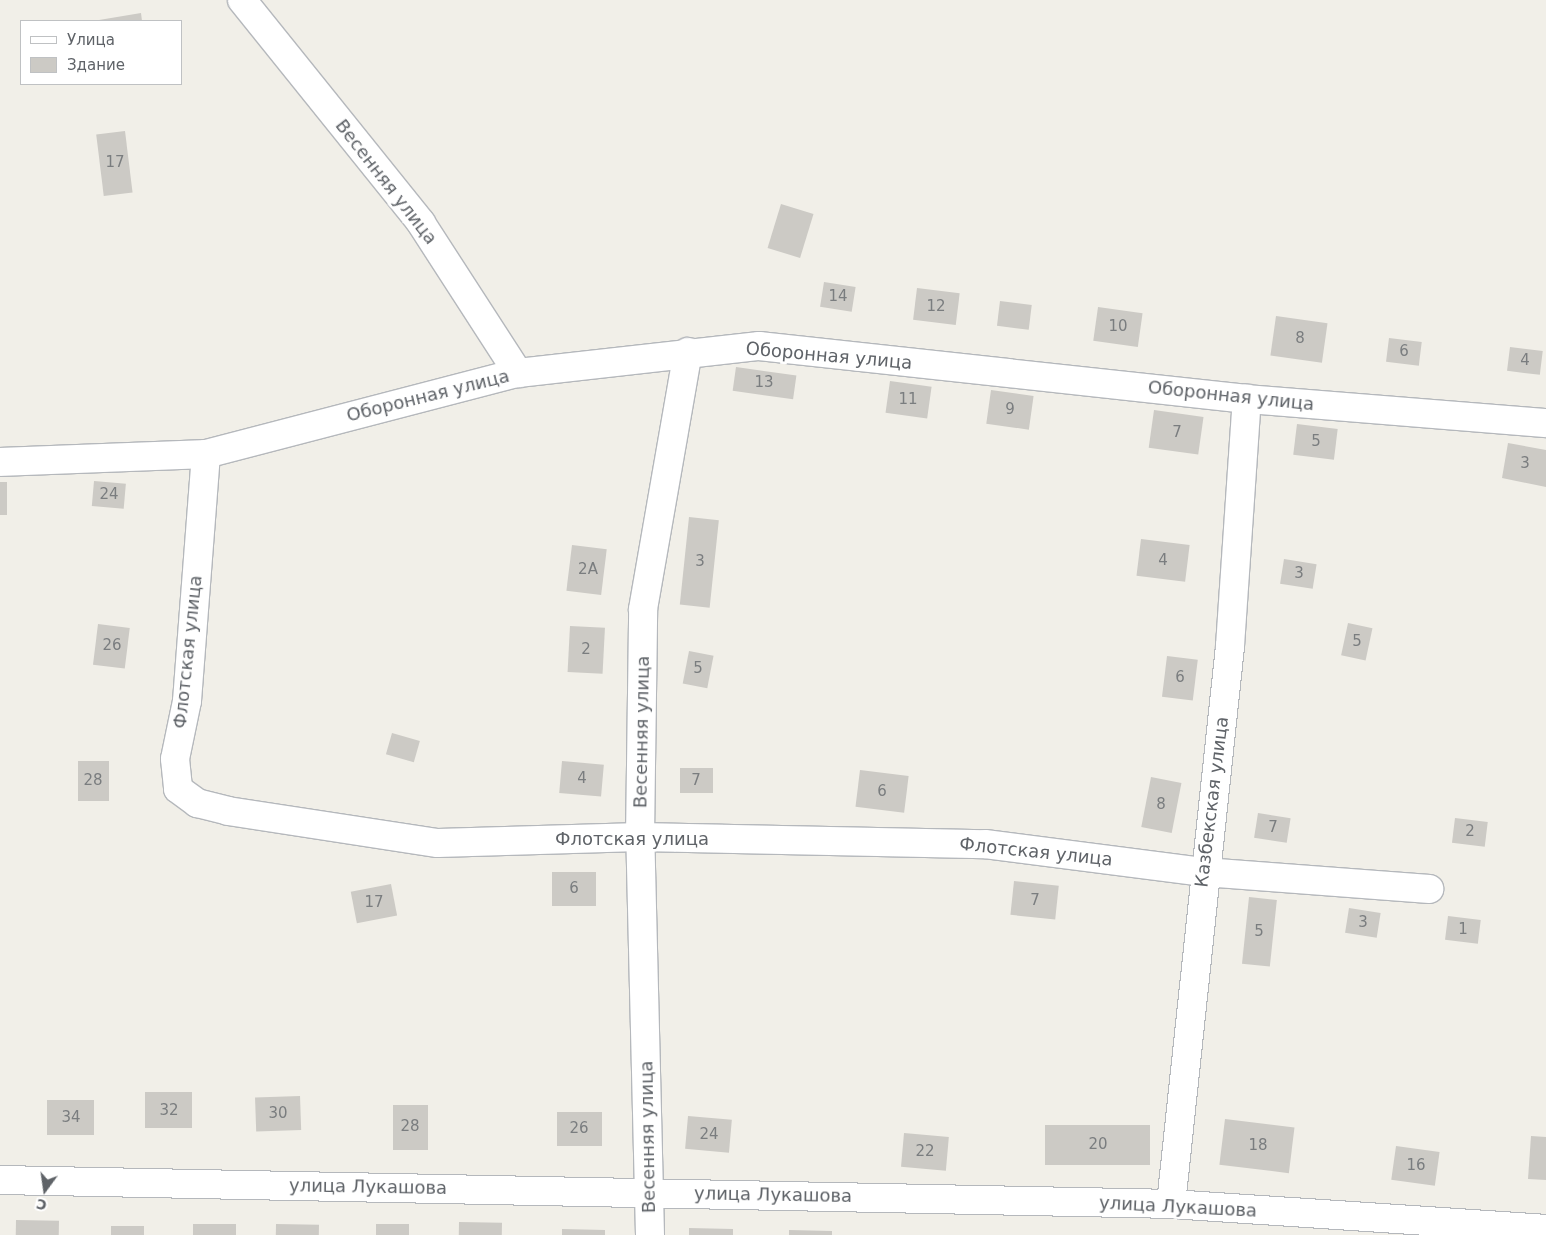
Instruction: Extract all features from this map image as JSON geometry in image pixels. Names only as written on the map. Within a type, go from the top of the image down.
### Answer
[{"type":"street","name":"Весенняя улица","points":[[242,0],[421,223],[518,373]]},
{"type":"street","name":"Оборонная улица","points":[[0,462],[206,454],[518,373],[688,352],[759,346],[1247,399],[1546,423]]},
{"type":"street","name":"Весенняя улица","points":[[650,1235],[640,837],[644,610],[688,352]]},
{"type":"street","name":"Казбекская улица","points":[[1171,1204],[1204,872],[1230,646],[1247,399]]},
{"type":"street","name":"Флотская улица","points":[[206,454],[187,701],[175,760],[178,789],[197,803],[228,811],[438,843],[640,837],[985,844],[1204,872],[1429,889]]},
{"type":"street","name":"улица Лукашова","points":[[0,1180],[1171,1204],[1546,1229]]},
{"type":"building","points":[[141,13],[142,20],[99,20]]},
{"type":"building","points":[[125,131],[133,193],[104,196],[96,135]]},
{"type":"building","points":[[781,204],[814,214],[800,258],[768,248]]},
{"type":"building","points":[[824,282],[856,287],[852,312],[820,307]]},
{"type":"building","points":[[917,288],[960,293],[956,325],[913,320]]},
{"type":"building","points":[[1000,301],[1032,305],[1029,330],[997,326]]},
{"type":"building","points":[[1098,307],[1143,313],[1138,347],[1093,341]]},
{"type":"building","points":[[1276,316],[1327,323],[1322,363],[1270,356]]},
{"type":"building","points":[[1389,338],[1422,342],[1419,366],[1386,362]]},
{"type":"building","points":[[1510,347],[1543,351],[1540,375],[1507,371]]},
{"type":"building","points":[[736,367],[796,375],[793,399],[733,391]]},
{"type":"building","points":[[890,381],[932,387],[927,419],[886,413]]},
{"type":"building","points":[[991,390],[1034,396],[1029,430],[986,424]]},
{"type":"building","points":[[1154,410],[1204,417],[1198,455],[1149,448]]},
{"type":"building","points":[[1297,424],[1338,429],[1334,460],[1293,455]]},
{"type":"building","points":[[1508,443],[1546,450],[1546,487],[1502,478]]},
{"type":"building","points":[[94,481],[126,484],[124,509],[92,506]]},
{"type":"building","points":[[0,482],[7,482],[7,515],[0,515]]},
{"type":"building","points":[[689,517],[719,520],[710,608],[680,605]]},
{"type":"building","points":[[1141,539],[1190,545],[1185,582],[1136,576]]},
{"type":"building","points":[[572,545],[607,549],[601,595],[566,591]]},
{"type":"building","points":[[1284,559],[1317,564],[1313,589],[1280,584]]},
{"type":"building","points":[[1348,623],[1372,628],[1366,660],[1341,655]]},
{"type":"building","points":[[98,624],[130,628],[125,669],[93,665]]},
{"type":"building","points":[[570,626],[605,628],[603,674],[568,672]]},
{"type":"building","points":[[689,651],[714,656],[707,688],[683,683]]},
{"type":"building","points":[[1167,656],[1198,660],[1193,700],[1162,697]]},
{"type":"building","points":[[392,733],[420,741],[414,762],[386,754]]},
{"type":"building","points":[[78,761],[109,761],[109,801],[78,801]]},
{"type":"building","points":[[562,761],[604,765],[601,797],[559,793]]},
{"type":"building","points":[[680,768],[713,768],[713,793],[680,793]]},
{"type":"building","points":[[860,770],[909,776],[904,813],[855,807]]},
{"type":"building","points":[[1151,777],[1181,783],[1172,833],[1141,827]]},
{"type":"building","points":[[1258,813],[1291,818],[1287,843],[1254,838]]},
{"type":"building","points":[[1455,818],[1488,822],[1485,847],[1452,843]]},
{"type":"building","points":[[552,872],[596,872],[596,906],[552,906]]},
{"type":"building","points":[[1014,881],[1059,886],[1055,920],[1010,915]]},
{"type":"building","points":[[391,884],[397,915],[357,923],[351,892]]},
{"type":"building","points":[[1249,897],[1277,900],[1270,967],[1242,964]]},
{"type":"building","points":[[1349,908],[1381,913],[1377,938],[1345,933]]},
{"type":"building","points":[[1448,916],[1481,920],[1478,944],[1445,940]]},
{"type":"building","points":[[145,1092],[192,1092],[192,1128],[145,1128]]},
{"type":"building","points":[[300,1096],[301,1130],[256,1132],[255,1098]]},
{"type":"building","points":[[47,1100],[94,1100],[94,1135],[47,1135]]},
{"type":"building","points":[[393,1105],[428,1105],[428,1150],[393,1150]]},
{"type":"building","points":[[557,1112],[602,1112],[602,1146],[557,1146]]},
{"type":"building","points":[[688,1116],[732,1120],[729,1153],[685,1149]]},
{"type":"building","points":[[1225,1119],[1294,1128],[1289,1173],[1219,1165]]},
{"type":"building","points":[[1045,1125],[1150,1125],[1150,1165],[1045,1165]]},
{"type":"building","points":[[904,1133],[949,1137],[946,1171],[901,1167]]},
{"type":"building","points":[[1531,1136],[1546,1137],[1546,1180],[1528,1179]]},
{"type":"building","points":[[1396,1146],[1440,1152],[1435,1186],[1391,1180]]},
{"type":"building","points":[[16,1220],[59,1221],[59,1235],[16,1235]]},
{"type":"building","points":[[459,1222],[502,1223],[502,1235],[459,1235]]},
{"type":"building","points":[[193,1224],[236,1224],[236,1235],[193,1235]]},
{"type":"building","points":[[276,1224],[319,1225],[319,1235],[276,1235]]},
{"type":"building","points":[[376,1224],[409,1224],[409,1235],[376,1235]]},
{"type":"building","points":[[111,1226],[144,1226],[144,1235],[111,1235]]},
{"type":"building","points":[[689,1228],[733,1229],[733,1235],[689,1235]]},
{"type":"building","points":[[562,1229],[605,1230],[605,1235],[562,1235]]},
{"type":"building","points":[[789,1230],[832,1231],[832,1235],[789,1235]]}]
